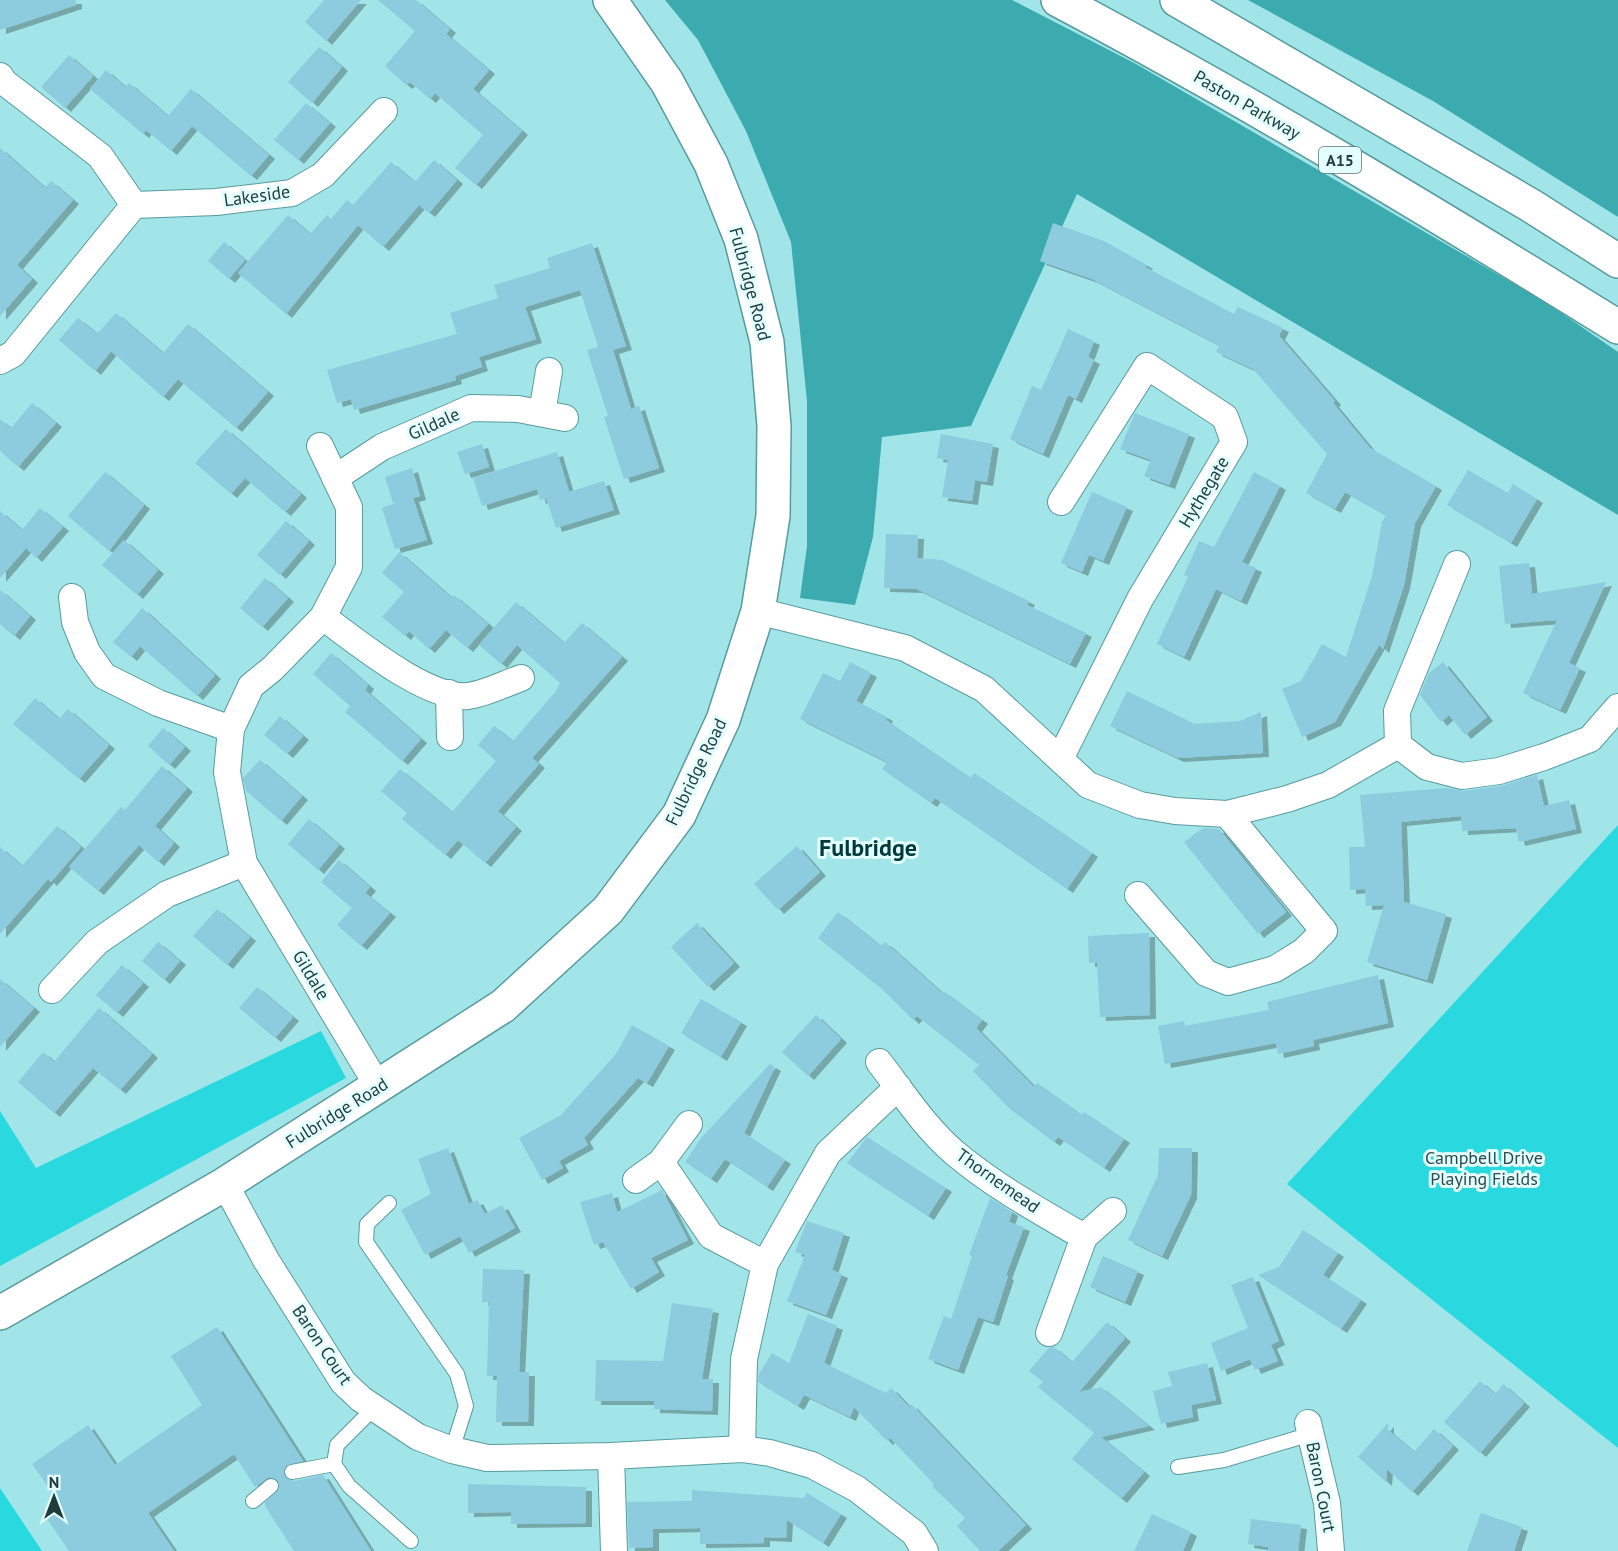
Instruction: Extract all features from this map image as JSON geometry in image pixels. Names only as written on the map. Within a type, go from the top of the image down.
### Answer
[{"type":"main road","name":"Fulbridge Road","points":[[0,1313],[225,1184],[503,1006],[608,910],[679,815],[723,720],[758,611],[773,516],[774,426],[767,342],[741,239],[711,164],[668,82],[610,0]]},
{"type":"main road","name":"Paston Parkway","points":[[1058,0],[1165,57],[1487,246],[1618,327]]},
{"type":"main road","points":[[1177,0],[1530,205],[1618,261]]},
{"type":"street","points":[[0,76],[4,82],[100,156],[134,205],[13,354],[0,362]]},
{"type":"street","name":"Lakeside","points":[[134,205],[216,202],[292,194],[323,175],[384,111]]},
{"type":"street","name":"Hythegate","points":[[1060,759],[1140,599],[1234,442],[1226,417],[1147,366],[1061,502]]},
{"type":"street","name":"Gildale","points":[[335,478],[382,447],[471,408],[518,409],[553,416],[549,371]]},
{"type":"street","name":"Gildale","points":[[320,446],[349,507],[349,567],[323,617],[272,669],[251,686],[231,729],[227,772],[244,863],[378,1088]]},
{"type":"street","points":[[1398,745],[1397,711],[1457,564]]},
{"type":"street","points":[[72,597],[75,622],[87,652],[104,676],[158,703],[231,729]]},
{"type":"street","points":[[758,611],[905,648],[984,689],[1088,784],[1140,805],[1175,811],[1227,814],[1287,799],[1328,784],[1398,745]]},
{"type":"street","points":[[323,617],[406,675],[437,692],[467,696],[521,678]]},
{"type":"street","points":[[449,693],[450,737]]},
{"type":"street","points":[[1398,745],[1427,767],[1462,776],[1499,771],[1590,739],[1618,707]]},
{"type":"street","points":[[1138,895],[1206,974],[1228,982],[1275,969],[1304,951],[1324,931],[1227,814]]},
{"type":"street","points":[[52,990],[97,942],[167,894],[244,863]]},
{"type":"street","name":"Thornemead","points":[[879,1062],[918,1114],[956,1154],[1033,1207],[1084,1237]]},
{"type":"street","points":[[742,1449],[744,1359],[765,1264],[828,1153],[898,1087]]},
{"type":"street","points":[[636,1180],[661,1162],[689,1124]]},
{"type":"street","points":[[661,1162],[711,1236],[765,1264]]},
{"type":"street","name":"Baron Court","points":[[225,1184],[266,1260],[343,1382],[374,1408],[418,1437],[452,1450],[487,1458],[611,1456],[742,1449],[793,1458],[830,1473],[857,1488],[898,1518],[914,1533],[925,1551]]},
{"type":"street","points":[[1049,1333],[1084,1237],[1113,1211]]},
{"type":"street","name":"Baron Court","points":[[1310,1429],[1327,1503],[1330,1551]]},
{"type":"street","points":[[611,1456],[614,1551]]},
{"type":"lane","points":[[389,1203],[367,1224],[366,1242],[456,1374],[465,1406],[452,1450]]},
{"type":"lane","points":[[374,1408],[337,1445],[334,1464],[349,1486],[411,1541]]},
{"type":"lane","points":[[1178,1467],[1224,1460],[1310,1429]]},
{"type":"lane","points":[[292,1472],[334,1464]]},
{"type":"lane","points":[[253,1501],[271,1486]]},
{"type":"green space","name":"Campbell Drive Playing Fields","points":[[1618,825],[1618,1448],[1287,1184]]},
{"type":"green space","points":[[321,1031],[346,1078],[0,1266],[0,1111],[36,1168]]},
{"type":"green space","points":[[0,1488],[42,1551],[0,1551]]},
{"type":"shaded area","points":[[665,0],[1012,0],[1136,64],[1547,303],[1618,352],[1618,515],[1077,194],[971,426],[882,437],[873,537],[855,605],[800,598],[807,546],[807,401],[791,242],[746,131],[698,40]]},
{"type":"shaded area","points":[[1248,0],[1618,0],[1618,217],[1433,101]]},
{"type":"building","points":[[0,0],[76,0],[76,5],[0,30]]},
{"type":"building","points":[[324,0],[361,0],[326,41],[305,22]]},
{"type":"building","points":[[378,0],[416,0],[450,29],[446,34],[489,70],[473,89],[522,131],[476,185],[455,168],[483,135],[435,93],[430,99],[410,82],[406,85],[385,66],[415,31]]},
{"type":"building","points":[[319,47],[342,67],[312,103],[288,82]]},
{"type":"building","points":[[69,55],[93,76],[65,108],[41,87]]},
{"type":"building","points":[[106,70],[125,87],[129,83],[168,116],[191,89],[269,155],[251,176],[192,126],[171,151],[146,130],[143,134],[90,89]]},
{"type":"building","points":[[306,103],[330,123],[298,160],[274,140]]},
{"type":"building","points":[[0,148],[45,188],[51,181],[73,200],[17,265],[32,279],[0,316]]},
{"type":"building","points":[[434,160],[457,180],[429,213],[419,205],[383,247],[358,225],[286,314],[238,273],[288,215],[310,234],[327,215],[331,219],[347,200],[353,205],[391,162],[415,182]]},
{"type":"building","points":[[1053,223],[1104,241],[1147,265],[1145,267],[1234,314],[1238,307],[1283,328],[1279,336],[1335,401],[1333,403],[1370,448],[1436,486],[1415,523],[1404,585],[1383,649],[1379,645],[1335,722],[1302,737],[1282,689],[1301,681],[1322,644],[1346,657],[1372,576],[1382,522],[1386,515],[1345,492],[1335,509],[1306,493],[1327,454],[1253,369],[1216,352],[1219,345],[1092,279],[1040,261]]},
{"type":"building","points":[[224,242],[245,260],[229,279],[208,261]]},
{"type":"building","points":[[592,243],[626,346],[613,350],[631,409],[639,406],[659,468],[624,479],[604,417],[608,416],[587,350],[598,347],[580,290],[525,307],[536,339],[479,357],[482,367],[455,376],[456,380],[354,410],[351,399],[337,403],[327,370],[457,334],[450,313],[498,298],[494,285],[550,268],[547,258]]},
{"type":"building","points":[[116,313],[163,353],[188,324],[268,392],[236,428],[178,379],[163,397],[111,351],[95,371],[59,340],[78,318],[97,334]]},
{"type":"building","points":[[1068,329],[1094,341],[1088,357],[1094,360],[1076,399],[1068,395],[1043,454],[1010,439],[1032,386],[1041,390]]},
{"type":"building","points":[[32,403],[56,423],[18,467],[0,451],[0,419],[11,428]]},
{"type":"building","points":[[1135,413],[1189,434],[1169,485],[1144,476],[1151,460],[1120,449]]},
{"type":"building","points":[[226,429],[301,494],[285,512],[245,478],[231,494],[195,463]]},
{"type":"building","points":[[941,434],[993,444],[987,482],[975,480],[972,501],[942,497],[948,460],[937,458]]},
{"type":"building","points":[[482,444],[489,467],[465,474],[457,452]]},
{"type":"building","points":[[557,452],[569,492],[604,481],[614,510],[556,528],[546,498],[540,500],[537,489],[482,506],[473,478]]},
{"type":"building","points":[[412,468],[420,496],[413,498],[427,540],[395,549],[382,508],[398,502],[393,503],[385,477]]},
{"type":"building","points":[[1468,470],[1508,493],[1513,484],[1537,499],[1511,543],[1447,505]]},
{"type":"building","points":[[105,472],[144,505],[109,551],[68,516]]},
{"type":"building","points":[[1254,472],[1280,486],[1242,562],[1256,568],[1241,601],[1216,589],[1184,657],[1157,644],[1188,577],[1184,575],[1199,541],[1214,547]]},
{"type":"building","points":[[1092,492],[1127,507],[1103,561],[1089,555],[1082,572],[1061,563]]},
{"type":"building","points":[[40,508],[63,527],[36,558],[26,548],[0,578],[0,511],[22,530]]},
{"type":"building","points":[[286,521],[309,541],[280,575],[257,555]]},
{"type":"building","points":[[886,534],[918,535],[917,558],[942,560],[1029,601],[1027,605],[1086,633],[1070,664],[917,589],[884,588]]},
{"type":"building","points":[[124,540],[158,570],[137,595],[102,565]]},
{"type":"building","points":[[399,552],[452,598],[454,595],[488,624],[467,648],[446,630],[429,649],[409,631],[405,636],[382,617],[404,592],[382,573]]},
{"type":"building","points":[[1529,563],[1532,594],[1606,582],[1569,663],[1580,668],[1560,710],[1523,693],[1557,620],[1505,624],[1499,566]]},
{"type":"building","points":[[265,578],[288,598],[262,627],[240,608]]},
{"type":"building","points":[[0,590],[30,616],[14,636],[0,624]]},
{"type":"building","points":[[516,602],[564,643],[582,623],[622,657],[532,758],[539,764],[498,811],[516,827],[485,863],[458,840],[445,855],[402,819],[407,813],[381,791],[400,769],[452,812],[496,761],[478,745],[494,726],[513,741],[556,691],[560,683],[517,645],[501,664],[479,645]]},
{"type":"building","points":[[142,608],[215,675],[197,696],[140,646],[131,657],[113,642]]},
{"type":"building","points":[[331,653],[368,685],[365,690],[421,739],[402,761],[345,712],[350,706],[313,674]]},
{"type":"building","points":[[850,662],[871,673],[856,701],[887,717],[886,720],[971,778],[974,773],[1092,853],[1067,889],[935,798],[931,803],[882,769],[887,762],[800,719],[823,673],[840,681]]},
{"type":"building","points":[[1443,662],[1487,717],[1465,735],[1449,715],[1441,722],[1420,695],[1429,673]]},
{"type":"building","points":[[1127,691],[1195,724],[1240,721],[1261,712],[1263,753],[1178,758],[1110,726]]},
{"type":"building","points":[[35,698],[59,719],[68,709],[109,745],[79,779],[13,724]]},
{"type":"building","points":[[280,716],[303,736],[287,754],[264,735]]},
{"type":"building","points":[[163,728],[185,747],[169,765],[148,746]]},
{"type":"building","points":[[260,760],[302,796],[281,821],[246,791],[243,778]]},
{"type":"building","points":[[162,766],[187,788],[155,826],[174,843],[158,862],[139,845],[98,891],[69,867],[121,807],[125,810]]},
{"type":"building","points":[[1537,775],[1544,806],[1569,800],[1576,829],[1519,842],[1516,828],[1462,831],[1461,816],[1401,822],[1404,902],[1446,914],[1427,980],[1367,962],[1384,905],[1366,906],[1365,889],[1350,890],[1349,847],[1365,847],[1360,795],[1448,788],[1464,791],[1501,786]]},
{"type":"building","points":[[309,819],[339,845],[318,870],[288,844]]},
{"type":"building","points":[[57,826],[81,847],[51,882],[48,879],[0,934],[0,847],[22,866]]},
{"type":"building","points":[[1203,828],[1219,829],[1286,912],[1258,934],[1184,842]]},
{"type":"building","points":[[797,846],[820,872],[778,910],[754,884]]},
{"type":"building","points":[[339,860],[370,887],[365,893],[390,913],[361,946],[337,925],[352,908],[321,882]]},
{"type":"building","points":[[217,909],[250,937],[227,965],[193,936]]},
{"type":"building","points":[[838,912],[881,946],[885,942],[943,994],[945,992],[982,1020],[976,1028],[1034,1087],[1037,1083],[1082,1115],[1084,1112],[1124,1139],[1104,1168],[1058,1137],[1054,1142],[1010,1109],[973,1071],[979,1065],[917,1016],[913,1020],[882,989],[818,938]]},
{"type":"building","points":[[697,923],[734,963],[708,987],[671,947]]},
{"type":"building","points":[[1149,933],[1150,1015],[1100,1017],[1097,963],[1089,963],[1088,936]]},
{"type":"building","points":[[158,942],[180,961],[164,980],[142,961]]},
{"type":"building","points":[[122,965],[143,983],[117,1013],[96,995]]},
{"type":"building","points":[[1378,975],[1388,1023],[1313,1040],[1314,1046],[1278,1054],[1276,1043],[1165,1064],[1158,1026],[1184,1021],[1185,1026],[1269,1010],[1267,1002]]},
{"type":"building","points":[[0,979],[34,1008],[0,1047]]},
{"type":"building","points":[[257,987],[293,1017],[275,1038],[239,1008]]},
{"type":"building","points":[[701,999],[741,1022],[721,1057],[681,1033]]},
{"type":"building","points":[[99,1008],[152,1054],[120,1090],[93,1068],[54,1113],[18,1082],[43,1052],[54,1062]]},
{"type":"building","points":[[816,1015],[841,1039],[808,1076],[782,1052]]},
{"type":"building","points":[[632,1025],[669,1046],[647,1083],[638,1078],[584,1138],[588,1145],[559,1161],[563,1168],[542,1180],[519,1138],[561,1115],[616,1054]]},
{"type":"building","points":[[770,1064],[775,1067],[744,1133],[785,1160],[767,1187],[725,1159],[711,1179],[685,1162],[702,1137]]},
{"type":"building","points":[[867,1137],[946,1188],[928,1216],[847,1163]]},
{"type":"building","points":[[448,1148],[469,1204],[477,1200],[485,1214],[502,1205],[515,1228],[469,1253],[460,1236],[425,1255],[401,1210],[431,1194],[418,1159]]},
{"type":"building","points":[[1159,1148],[1192,1148],[1191,1195],[1162,1256],[1128,1240],[1158,1175]]},
{"type":"building","points":[[662,1190],[688,1240],[651,1258],[659,1272],[631,1289],[603,1242],[594,1245],[580,1202],[612,1193],[617,1212]]},
{"type":"building","points":[[990,1198],[1012,1212],[1009,1222],[1024,1227],[1006,1275],[1008,1276],[993,1322],[978,1317],[958,1370],[928,1359],[944,1316],[951,1319],[972,1256],[969,1255]]},
{"type":"building","points":[[807,1221],[844,1233],[832,1270],[842,1274],[826,1315],[787,1301],[805,1255],[795,1252]]},
{"type":"building","points":[[1303,1230],[1338,1253],[1323,1275],[1361,1300],[1341,1329],[1258,1275],[1279,1267]]},
{"type":"building","points":[[1103,1256],[1138,1271],[1125,1302],[1090,1287]]},
{"type":"building","points":[[483,1269],[524,1270],[519,1372],[529,1372],[528,1422],[496,1422],[497,1376],[487,1376],[489,1302],[482,1302]]},
{"type":"building","points":[[1253,1277],[1279,1341],[1271,1345],[1278,1361],[1255,1370],[1250,1359],[1221,1371],[1211,1343],[1248,1328],[1231,1285]]},
{"type":"building","points":[[672,1303],[713,1309],[702,1379],[713,1379],[712,1411],[654,1409],[654,1401],[595,1401],[596,1360],[663,1361]]},
{"type":"building","points":[[808,1314],[837,1326],[824,1363],[886,1393],[891,1388],[910,1408],[911,1404],[1026,1525],[998,1551],[980,1551],[957,1526],[965,1518],[932,1486],[934,1484],[890,1438],[887,1441],[854,1407],[850,1417],[804,1395],[798,1406],[758,1382],[759,1374],[772,1353],[789,1363]]},
{"type":"building","points":[[1107,1322],[1125,1338],[1079,1392],[1101,1387],[1149,1426],[1101,1437],[1144,1472],[1121,1499],[1072,1459],[1094,1433],[1038,1387],[1043,1382],[1029,1371],[1049,1348],[1054,1347],[1072,1362]]},
{"type":"building","points":[[217,1327],[303,1461],[286,1466],[285,1477],[294,1481],[323,1475],[371,1551],[294,1551],[265,1506],[265,1502],[279,1490],[278,1481],[269,1477],[255,1487],[234,1454],[148,1513],[174,1551],[69,1551],[43,1513],[59,1502],[32,1464],[88,1425],[115,1465],[202,1405],[171,1356]]},
{"type":"building","points":[[1207,1363],[1216,1400],[1191,1405],[1193,1417],[1161,1424],[1153,1391],[1172,1386],[1168,1372]]},
{"type":"building","points":[[1480,1381],[1495,1394],[1503,1384],[1524,1403],[1480,1453],[1444,1422]]},
{"type":"building","points":[[1388,1423],[1388,1430],[1414,1452],[1434,1429],[1453,1446],[1412,1492],[1387,1469],[1386,1482],[1358,1457]]},
{"type":"building","points":[[468,1484],[586,1487],[586,1523],[511,1524],[511,1512],[468,1513]]},
{"type":"building","points":[[692,1490],[804,1498],[807,1493],[841,1514],[823,1543],[787,1520],[786,1538],[764,1537],[764,1543],[700,1544],[700,1528],[653,1529],[653,1547],[629,1548],[627,1502],[692,1501]]},
{"type":"building","points":[[1481,1513],[1522,1527],[1514,1551],[1467,1551]]},
{"type":"building","points":[[1152,1514],[1191,1532],[1183,1551],[1134,1551]]},
{"type":"building","points":[[1251,1519],[1301,1525],[1298,1551],[1268,1551],[1268,1547],[1248,1544]]},
{"type":"district","name":"Fulbridge","points":[[868,848]]}]
